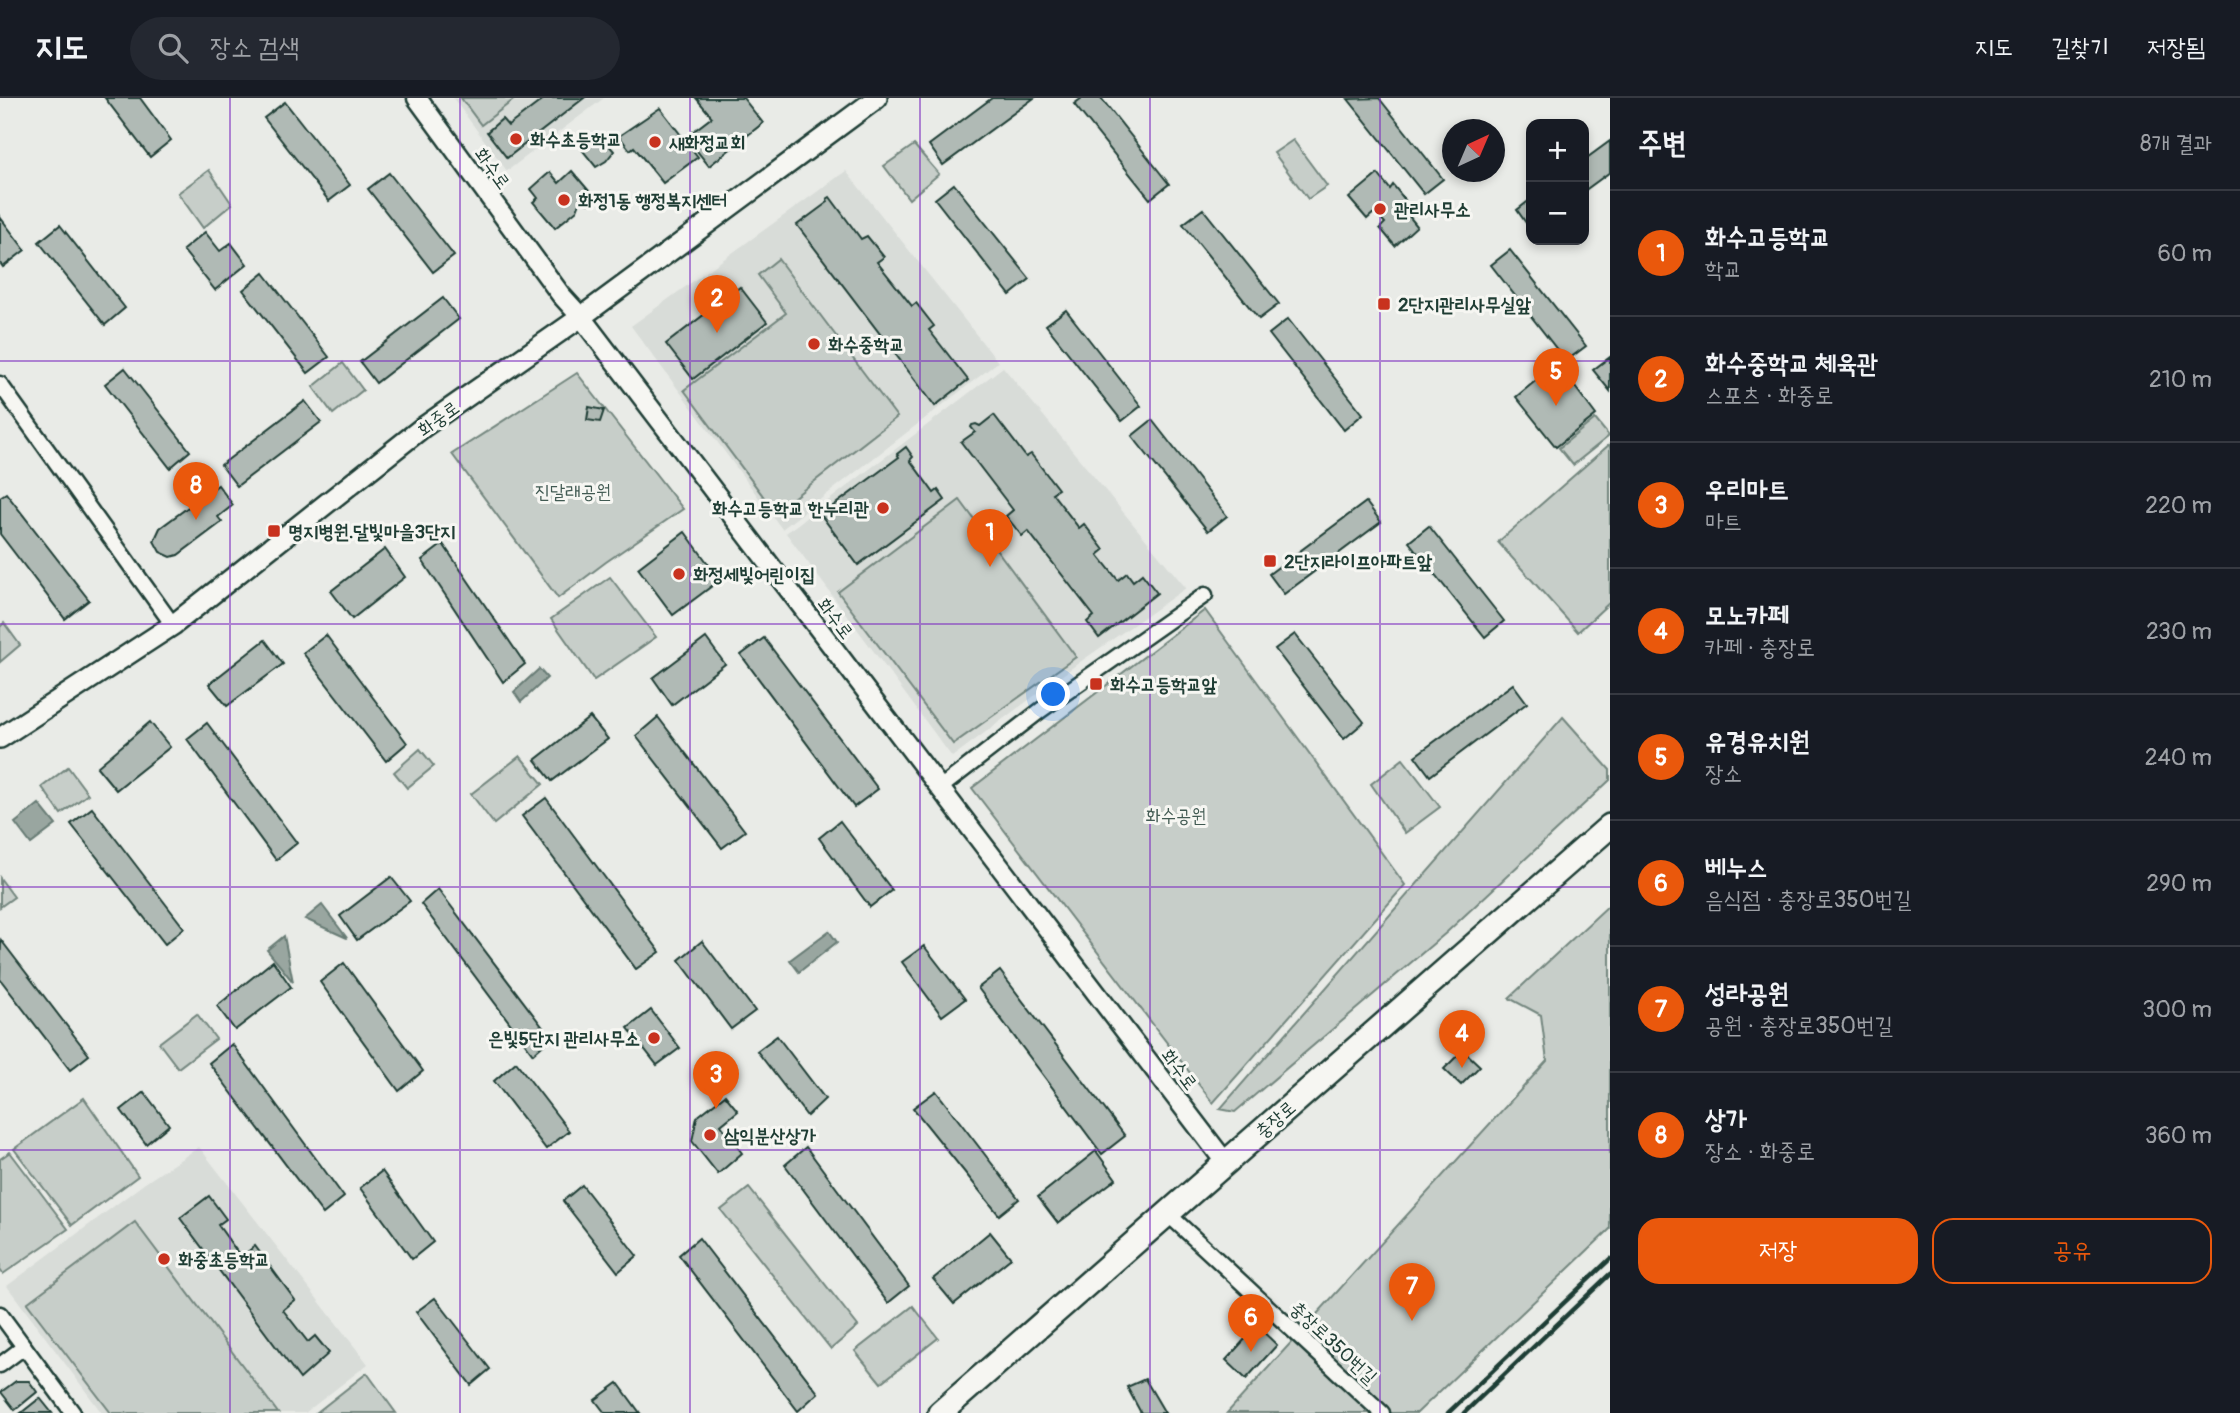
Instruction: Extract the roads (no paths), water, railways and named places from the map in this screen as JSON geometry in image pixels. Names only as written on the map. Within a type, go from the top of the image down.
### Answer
[{"type":"main road","name":"화중로","points":[[0,738],[173,625],[422,428],[580,317],[877,98]]},
{"type":"main road","name":"충장로","points":[[940,1413],[1610,826]]},
{"type":"street","name":"화수로","points":[[417,98],[561,295],[1225,1162]]},
{"type":"street","points":[[0,384],[173,625]]},
{"type":"street","points":[[940,788],[1041,710],[1205,595]]},
{"type":"street","name":"충장로350번길","points":[[1168,1214],[1382,1413]]},
{"type":"street","points":[[0,1314],[73,1413]]},
{"type":"street","points":[[0,1365],[24,1347]]},
{"type":"railway","points":[[1448,1413],[1610,1259]]},
{"type":"railway","points":[[1464,1413],[1610,1274]]},
{"type":"place","name":"화수초등학교","points":[[516,139]]},
{"type":"place","name":"새화정교회","points":[[655,142]]},
{"type":"place","name":"화정1동 행정복지센터","points":[[564,200]]},
{"type":"place","name":"관리사무소","points":[[1380,209]]},
{"type":"place","name":"2단지관리사무실앞","points":[[1384,304]]},
{"type":"place","name":"화수중학교 체육관","points":[[717,333]]},
{"type":"place","name":"화수중학교","points":[[814,344]]},
{"type":"place","name":"유경유치원","points":[[1556,406]]},
{"type":"place","name":"화수고등학교 한누리관","points":[[883,508]]},
{"type":"place","name":"상가","points":[[196,520]]},
{"type":"place","name":"명지병원.달빛마을3단지","points":[[274,531]]},
{"type":"place","name":"2단지라이프아파트앞","points":[[1270,561]]},
{"type":"place","name":"화수고등학교","points":[[990,567]]},
{"type":"place","name":"화정세빛어린이집","points":[[679,574]]},
{"type":"place","name":"화수고등학교앞","points":[[1096,684]]},
{"type":"place","name":"은빛5단지 관리사무소","points":[[654,1038]]},
{"type":"place","name":"모노카페","points":[[1462,1068]]},
{"type":"place","name":"우리마트","points":[[716,1109]]},
{"type":"place","name":"삼익분산상가","points":[[710,1135]]},
{"type":"place","name":"화중초등학교","points":[[164,1259]]},
{"type":"place","name":"성라공원","points":[[1412,1321]]},
{"type":"place","name":"베누스","points":[[1251,1352]]},
{"type":"park label","name":"진달래공원","points":[[573,491]]},
{"type":"park label","name":"화수공원","points":[[1176,815]]}]
